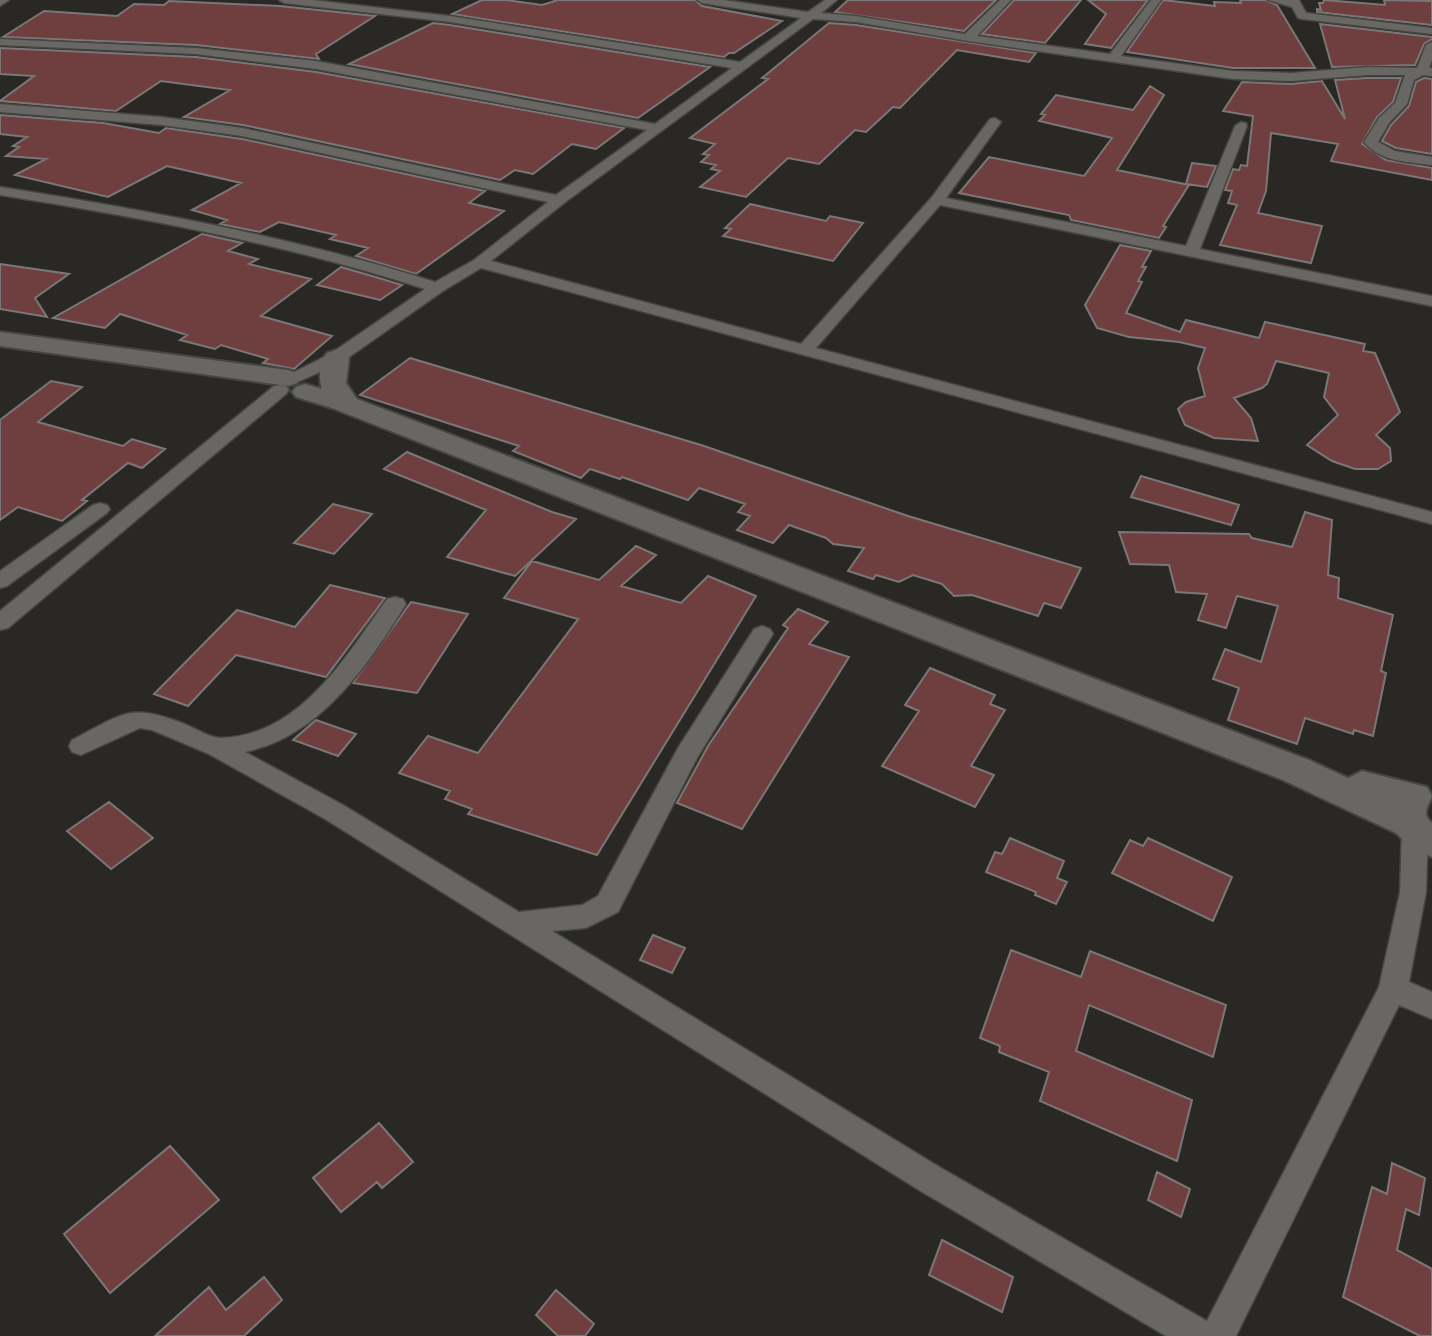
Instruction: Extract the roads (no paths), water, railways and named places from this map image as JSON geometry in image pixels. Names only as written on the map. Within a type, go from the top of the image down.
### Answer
[{"type":"street","points":[[284,0],[490,25],[743,66]]},
{"type":"street","points":[[702,0],[811,16],[856,19],[1113,59],[1262,76],[1427,71]]},
{"type":"street","points":[[0,623],[292,384],[335,359],[479,263],[559,200],[832,0]]},
{"type":"street","points":[[968,38],[1006,0]]},
{"type":"street","points":[[1113,59],[1156,0]]},
{"type":"street","points":[[1273,0],[1295,2],[1302,16],[1432,31]]},
{"type":"street","points":[[0,42],[196,51],[304,64],[658,128]]},
{"type":"street","points":[[1427,71],[1432,45]]},
{"type":"street","points":[[1427,71],[1409,78],[1401,104],[1384,121],[1371,142],[1377,150],[1432,161]]},
{"type":"street","points":[[0,108],[123,117],[242,132],[559,200]]},
{"type":"street","points":[[806,349],[937,200],[995,122]]},
{"type":"street","points":[[1191,252],[1241,126]]},
{"type":"street","points":[[0,191],[102,207],[354,261],[438,288]]},
{"type":"street","points":[[937,200],[1432,301]]},
{"type":"street","points":[[479,263],[1432,518]]},
{"type":"street","points":[[0,339],[166,359],[292,384],[1296,770],[1423,809],[1422,882],[1393,989],[1218,1336]]},
{"type":"street","points":[[335,359],[331,380],[334,390],[344,403]]},
{"type":"street","points":[[0,581],[100,509]]},
{"type":"street","points":[[218,748],[269,736],[300,719],[331,690],[394,604]]},
{"type":"street","points":[[515,924],[586,916],[608,904],[687,754],[762,634]]},
{"type":"street","points":[[81,746],[127,722],[140,719],[156,722],[218,748],[334,812],[930,1179],[1199,1336]]},
{"type":"street","points":[[1393,989],[1432,1006]]}]
